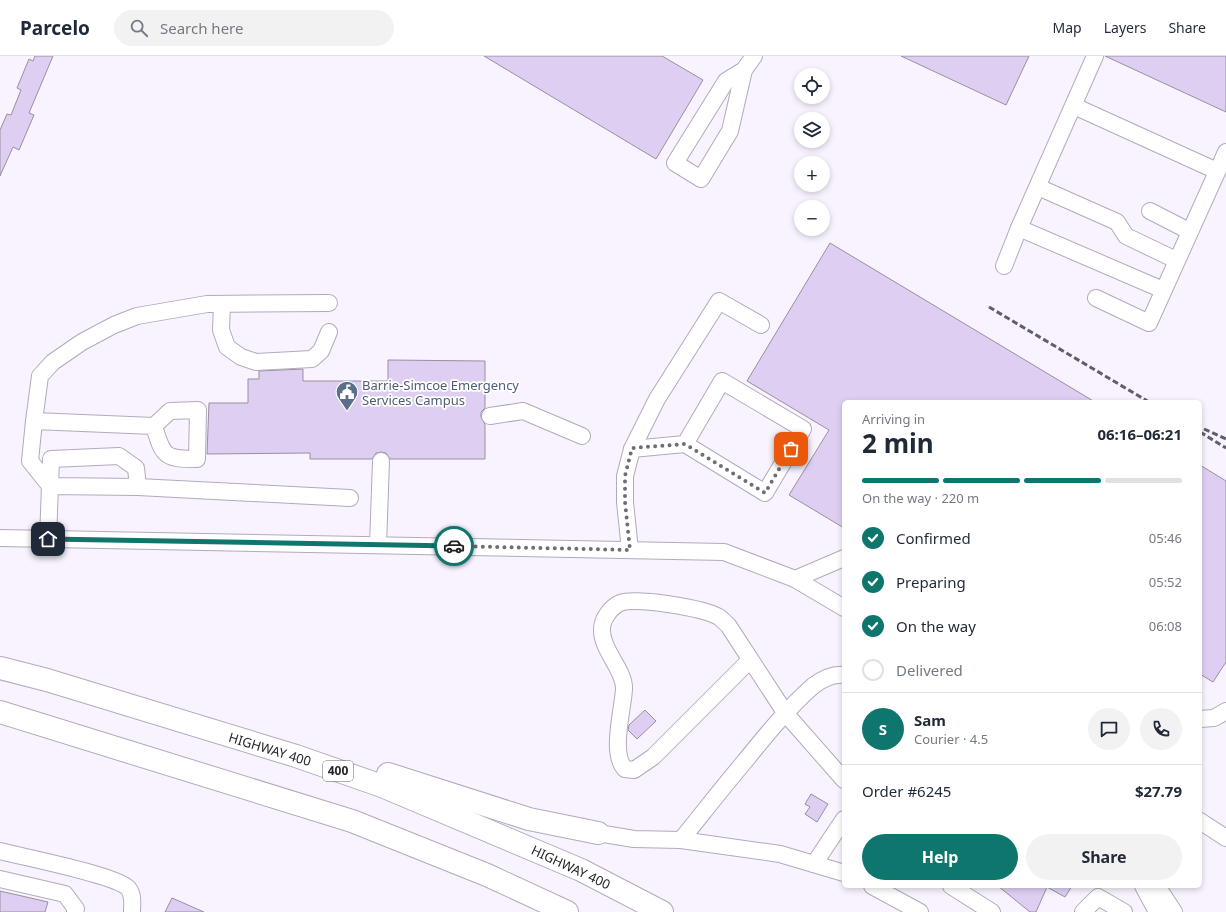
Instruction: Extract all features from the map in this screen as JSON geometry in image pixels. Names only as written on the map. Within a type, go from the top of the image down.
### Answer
[{"type":"highway","name":"HIGHWAY 400","points":[[0,668],[47,680],[296,756],[382,786],[581,870],[662,912]]},
{"type":"highway","points":[[0,712],[352,821],[487,875],[567,912]]},
{"type":"highway","points":[[296,756],[365,767],[529,819],[598,832]]},
{"type":"street","points":[[744,70],[726,81],[675,163],[702,179],[730,131],[744,70],[754,56]]},
{"type":"street","points":[[1004,266],[1019,228],[1095,56]]},
{"type":"street","points":[[1074,106],[1216,171]]},
{"type":"street","points":[[1096,298],[1148,323],[1216,171],[1226,152]]},
{"type":"street","points":[[1038,187],[1117,222],[1126,236],[1176,260]]},
{"type":"street","points":[[1150,211],[1189,231]]},
{"type":"street","points":[[1019,228],[1163,290]]},
{"type":"street","points":[[630,550],[625,502],[625,476],[632,448],[657,399],[720,301],[761,325]]},
{"type":"street","points":[[50,486],[30,461],[40,376],[53,362],[82,342],[114,325],[137,316],[207,304],[330,303]]},
{"type":"street","points":[[222,304],[221,330],[227,347],[241,357],[256,362],[312,359],[321,351],[329,332]]},
{"type":"street","points":[[632,448],[685,444],[765,493],[803,430],[722,381],[685,444]]},
{"type":"street","points":[[490,416],[523,411],[582,436]]},
{"type":"street","points":[[34,421],[154,426]]},
{"type":"street","points":[[48,539],[51,459],[119,456],[136,468],[138,487]]},
{"type":"street","points":[[378,545],[381,461]]},
{"type":"street","points":[[50,486],[138,487],[350,498]]},
{"type":"street","points":[[0,538],[724,552],[795,579],[842,607]]},
{"type":"street","points":[[795,579],[842,559]]},
{"type":"street","points":[[750,660],[653,757],[634,770],[625,769],[621,764],[618,748],[624,687],[608,652],[602,629],[604,619],[611,610],[621,603],[669,603],[718,617],[731,629],[786,714],[842,773]]},
{"type":"street","points":[[680,840],[763,739],[786,714],[814,686],[827,678],[842,676]]},
{"type":"street","points":[[1202,719],[1214,718],[1226,711]]},
{"type":"street","points":[[814,864],[842,822]]},
{"type":"street","points":[[1202,824],[1226,838]]},
{"type":"street","points":[[598,832],[634,839],[680,840],[780,854],[842,872]]},
{"type":"street","points":[[0,851],[104,877],[122,884],[128,888],[132,895],[132,912]]},
{"type":"street","points":[[0,879],[65,894],[76,910],[75,912]]},
{"type":"street","points":[[954,888],[992,912]]},
{"type":"street","points":[[1155,888],[1157,912]]},
{"type":"street","points":[[1156,888],[1174,912]]},
{"type":"street","points":[[890,890],[920,912]]},
{"type":"street","points":[[1083,912],[1098,897],[1124,912]]},
{"type":"building","points":[[35,56],[53,56],[29,113],[34,115],[19,150],[13,147],[0,176],[0,130],[7,114],[11,115],[21,90],[17,88],[29,59],[33,61]]},
{"type":"building","points":[[484,56],[662,56],[703,80],[656,159]]},
{"type":"building","points":[[901,56],[1029,56],[1006,105]]},
{"type":"building","points":[[1105,56],[1226,56],[1226,112]]},
{"type":"building","points":[[830,243],[1092,400],[842,400],[842,527],[789,495],[829,430],[747,381]]},
{"type":"building","name":"Barrie-Simcoe Emergency Services Campus","points":[[388,360],[485,361],[485,408],[481,412],[481,417],[485,424],[485,459],[390,459],[386,453],[381,452],[376,453],[372,459],[310,459],[310,453],[207,454],[209,403],[248,403],[248,379],[259,379],[259,371],[303,369],[303,381],[388,381]]},
{"type":"building","points":[[1202,466],[1226,481],[1226,662],[1213,682],[1202,675]]},
{"type":"building","points":[[645,710],[656,721],[637,739],[628,730],[629,725]]},
{"type":"building","points":[[811,794],[828,804],[817,822],[805,814],[810,807],[805,804]]},
{"type":"building","points":[[1000,888],[1047,888],[1036,912],[1030,912]]},
{"type":"building","points":[[1049,888],[1071,888],[1065,897]]},
{"type":"building","points":[[0,891],[48,902],[45,912],[0,912]]},
{"type":"building","points":[[172,898],[204,912],[165,912]]},
{"type":"railway","points":[[989,307],[1146,400]]},
{"type":"railway","points":[[1204,429],[1226,439]]},
{"type":"railway","points":[[1202,433],[1226,448]]},
{"type":"way so far","points":[[454,546],[630,550],[625,502],[625,476],[632,448],[685,444],[765,493],[791,449]]},
{"type":"place","name":"Barrie-Simcoe Emergency Services Campus","points":[[347,412]]},
{"type":"route","points":[[48,539],[454,546]]}]
